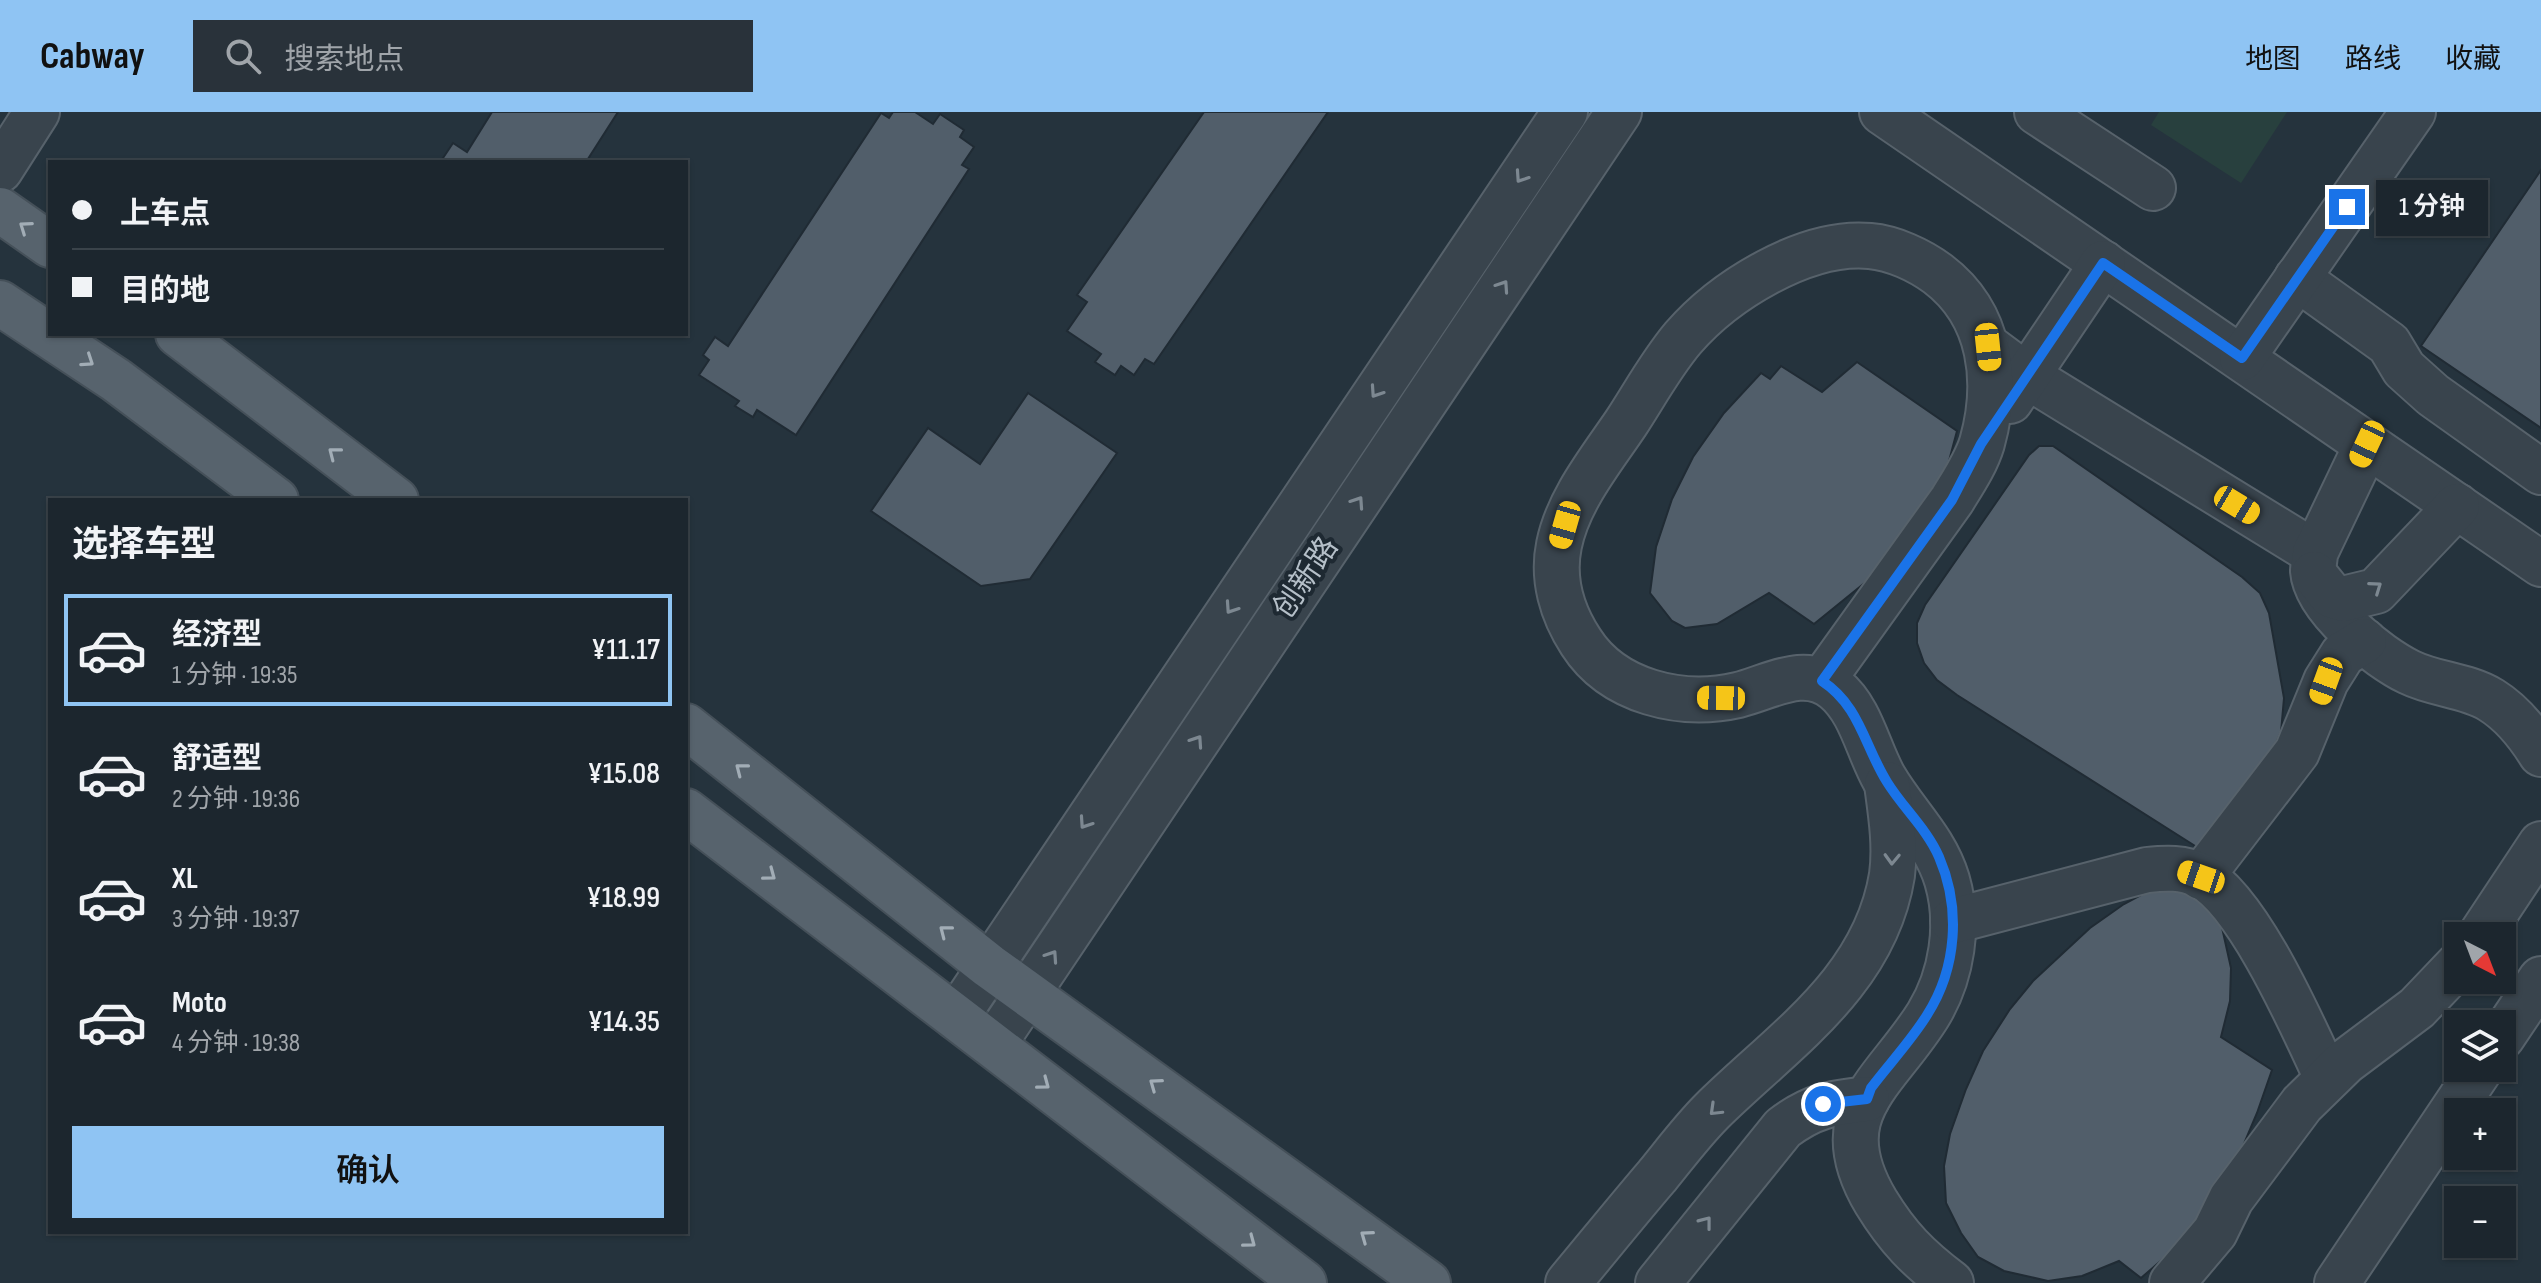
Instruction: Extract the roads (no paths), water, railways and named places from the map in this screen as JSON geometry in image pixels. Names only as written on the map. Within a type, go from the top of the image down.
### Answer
[{"type":"main road","points":[[0,210],[48,244]]},
{"type":"main road","points":[[0,303],[48,335]]},
{"type":"main road","points":[[50,336],[116,380],[273,498]]},
{"type":"main road","points":[[181,336],[393,498]]},
{"type":"main road","points":[[688,728],[989,966],[1428,1283]]},
{"type":"main road","points":[[688,813],[1304,1283]]},
{"type":"street","points":[[0,170],[37,112]]},
{"type":"street","name":"创新路","points":[[956,1017],[1565,112]]},
{"type":"street","name":"创新路","points":[[993,1045],[1619,112]]},
{"type":"street","points":[[1882,112],[2541,564]]},
{"type":"street","points":[[2242,358],[2413,112]]},
{"type":"street","points":[[2054,117],[2153,188]]},
{"type":"street","points":[[1951,1283],[1922,1261],[1897,1236],[1864,1181],[1854,1156],[1857,1131],[1871,1088],[1928,1014],[1941,988],[1950,958],[1953,903],[1939,855],[1887,782],[1848,702],[1822,681],[1801,677],[1738,695],[1692,697],[1642,690],[1619,680],[1599,666],[1569,622],[1559,596],[1559,546],[1574,506],[1665,361],[1686,335],[1710,311],[1740,289],[1795,260],[1843,247],[1870,246],[1894,251],[1942,277],[1963,300],[1980,325],[1988,347],[1992,379],[1981,444]]},
{"type":"street","points":[[1822,681],[1952,500],[1981,444],[2103,263]]},
{"type":"street","points":[[2297,278],[2389,344],[2404,369],[2433,395],[2541,472]]},
{"type":"street","points":[[1988,347],[2027,376],[2314,562],[2331,595],[2343,599],[2376,591],[2457,506]]},
{"type":"street","points":[[2367,444],[2314,562],[2327,603],[2364,641],[2410,673],[2490,699],[2510,715],[2541,754]]},
{"type":"street","points":[[2201,877],[2297,752],[2326,681],[2343,654],[2364,641]]},
{"type":"street","points":[[1568,1283],[1712,1111],[1761,1068],[1838,991],[1859,962],[1882,914],[1892,874],[1894,829],[1887,782]]},
{"type":"street","points":[[2489,922],[2541,844]]},
{"type":"street","points":[[1953,921],[2147,870],[2173,867],[2201,877],[2219,891],[2269,960],[2327,1078]]},
{"type":"street","points":[[2516,1016],[2541,979]]},
{"type":"street","points":[[2172,1283],[2215,1232],[2231,1199],[2302,1104],[2327,1078],[2417,1008],[2444,980]]},
{"type":"street","points":[[1761,1068],[1783,1069],[1796,1079],[1803,1093],[1801,1115]]},
{"type":"street","points":[[2337,1283],[2472,1082]]},
{"type":"street","points":[[1658,1283],[1783,1128],[1823,1104],[1867,1099]]}]
